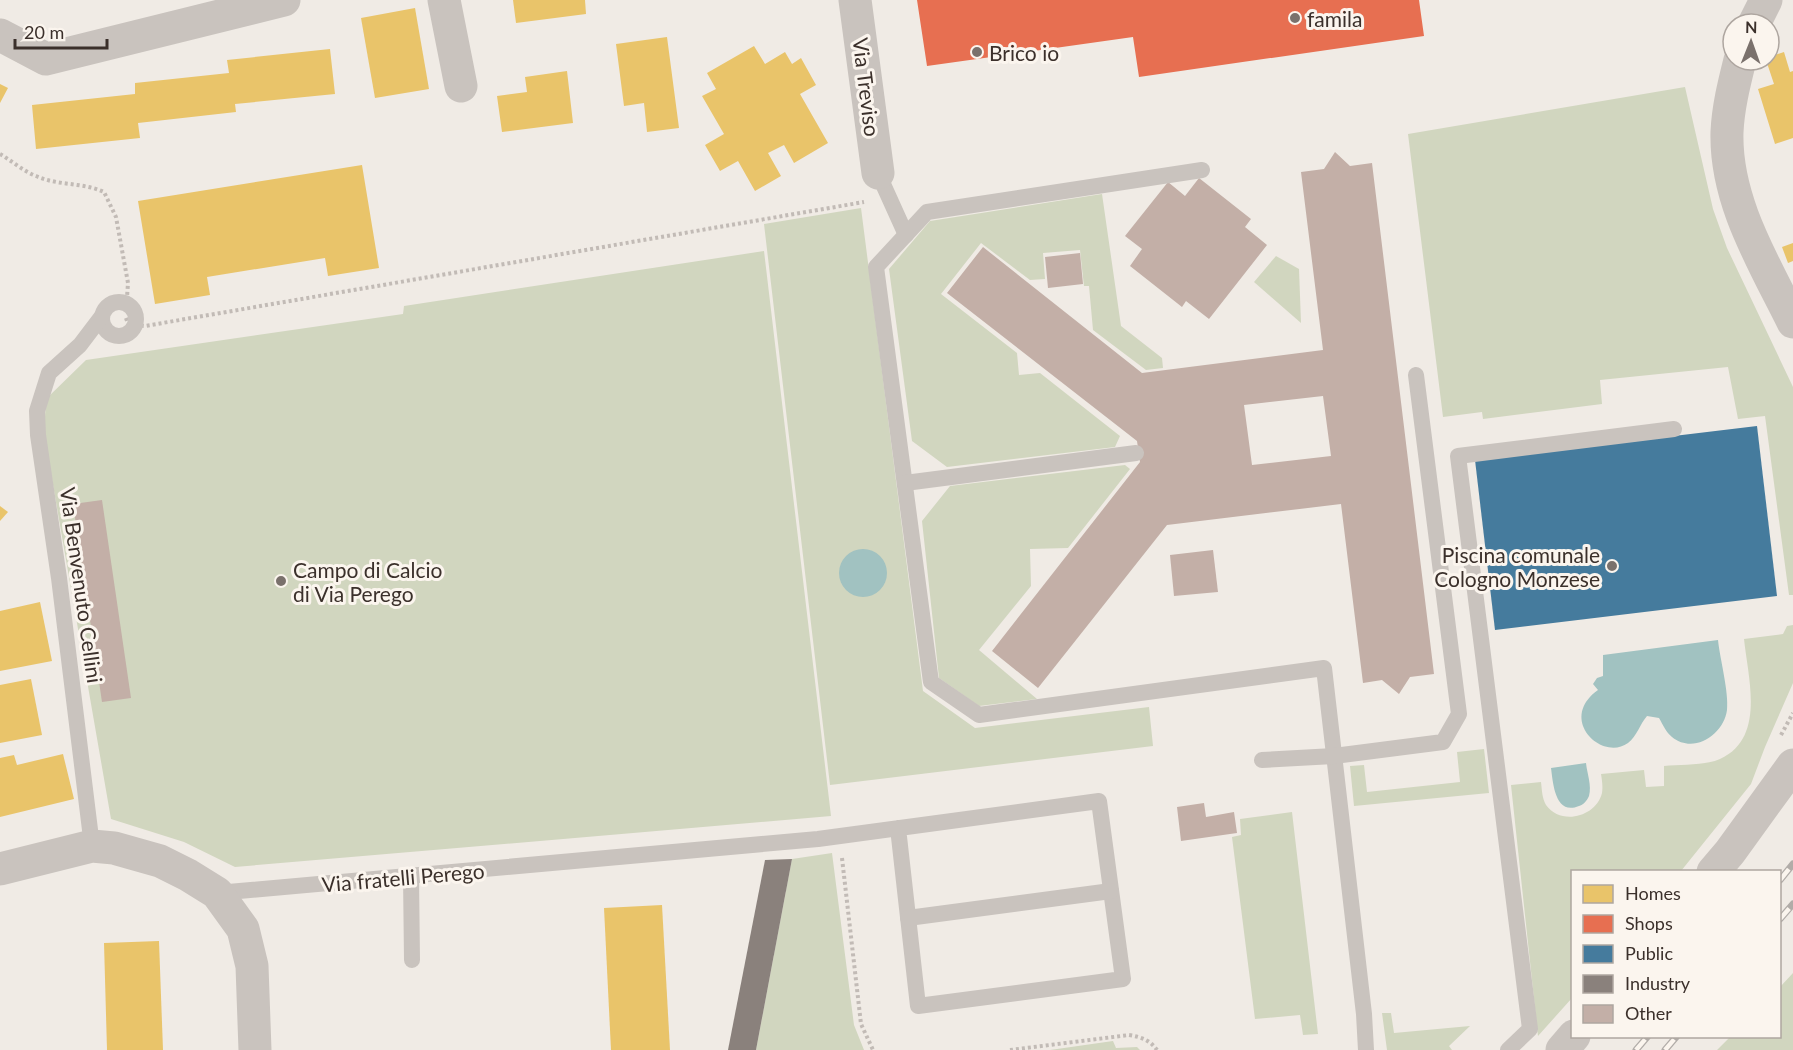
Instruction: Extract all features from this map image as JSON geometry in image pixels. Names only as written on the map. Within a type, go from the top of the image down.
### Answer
[{"type":"street","points":[[0,35],[46,60],[284,0]]},
{"type":"street","points":[[444,0],[461,86]]},
{"type":"street","name":"Via Treviso","points":[[855,0],[873,187]]},
{"type":"street","points":[[1738,72],[1727,133],[1733,179],[1746,228],[1793,322]]},
{"type":"street","points":[[1715,870],[1793,765]]},
{"type":"street","points":[[0,869],[92,846],[114,848],[160,861],[188,874],[217,893],[243,929],[252,966],[255,1050]]},
{"type":"street","points":[[1562,1050],[1572,1038]]},
{"type":"lane","points":[[1202,170],[927,212],[876,267],[931,682],[979,716],[1324,668],[1364,1014],[1366,1050]]},
{"type":"lane","points":[[873,187],[906,235]]},
{"type":"lane","points":[[80,345],[129,334],[136,326],[137,316],[134,309],[127,303],[110,304],[102,316],[105,329],[116,336]]},
{"type":"lane","name":"Via Benvenuto Cellini","points":[[92,846],[60,578],[38,435],[37,411],[49,373],[80,345],[102,316]]},
{"type":"lane","points":[[1262,760],[1334,756],[1443,742],[1459,714],[1416,375]]},
{"type":"lane","points":[[1508,1050],[1530,1029],[1458,456],[1674,429]]},
{"type":"lane","points":[[905,483],[1136,453]]},
{"type":"lane","name":"Via fratelli Perego","points":[[217,893],[818,839],[1099,801],[1111,891]]},
{"type":"lane","points":[[898,828],[908,918],[918,1006],[1123,979],[1111,891],[908,918]]},
{"type":"lane","points":[[411,876],[412,960]]},
{"type":"path","points":[[0,154],[35,176],[62,183],[91,186],[104,192],[116,217],[128,283],[127,321],[136,326],[168,322],[873,187]]},
{"type":"path","points":[[843,863],[861,1024],[873,1050]]},
{"type":"path","points":[[1010,1050],[1129,1035],[1152,1043],[1156,1050]]},
{"type":"green space","points":[[1685,87],[1713,209],[1727,248],[1793,387],[1793,595],[1789,595],[1765,416],[1738,419],[1728,367],[1600,380],[1602,404],[1483,419],[1482,412],[1443,417],[1408,134]]},
{"type":"green space","points":[[1102,194],[1121,326],[1162,358],[1163,368],[1146,370],[1093,330],[1089,286],[1084,286],[1080,250],[1043,253],[1045,279],[1030,280],[981,243],[941,294],[1017,353],[1019,375],[1040,373],[1120,436],[1115,447],[947,467],[912,441],[889,269],[930,221]]},
{"type":"green space","points":[[861,208],[923,691],[975,728],[1149,707],[1153,746],[830,785],[764,224]]},
{"type":"green space","points":[[764,251],[831,816],[235,867],[184,842],[111,819],[44,433],[46,399],[86,360],[403,314],[404,306]]},
{"type":"green space","points":[[1276,256],[1299,269],[1301,323],[1254,282]]},
{"type":"green space","points":[[1125,465],[1130,469],[1068,548],[1030,549],[1031,586],[979,650],[1037,699],[979,706],[939,678],[922,521],[950,486]]},
{"type":"green space","points":[[1793,625],[1793,683],[1751,784],[1682,870],[1571,870],[1571,999],[1538,1036],[1511,785],[1541,782],[1546,805],[1552,811],[1569,817],[1586,813],[1593,808],[1602,793],[1601,774],[1644,770],[1646,787],[1664,786],[1664,766],[1700,764],[1720,759],[1734,749],[1744,737],[1749,722],[1750,689],[1744,639],[1783,634],[1787,626]]},
{"type":"green space","points":[[1484,749],[1489,793],[1354,806],[1350,766],[1364,765],[1367,792],[1460,782],[1457,752]]},
{"type":"green space","points":[[1292,812],[1318,1034],[1303,1035],[1300,1015],[1255,1019],[1232,837],[1241,835],[1240,819]]},
{"type":"green space","points":[[832,853],[854,1025],[864,1050],[756,1050],[792,859]]},
{"type":"green space","points":[[1793,973],[1793,1050],[1717,1050],[1729,1038],[1781,1038],[1781,986]]},
{"type":"green space","points":[[1382,1013],[1391,1013],[1394,1033],[1470,1026],[1449,1046],[1452,1050],[1387,1050]]},
{"type":"green space","points":[[1113,1041],[1116,1048],[1137,1047],[1140,1050],[1050,1050]]},
{"type":"water","points":[[858,549],[868,549],[883,559],[887,573],[886,582],[877,593],[868,597],[858,597],[843,587],[839,578],[839,568],[849,553]]},
{"type":"water","points":[[1718,640],[1726,685],[1727,710],[1725,719],[1714,734],[1698,743],[1681,742],[1670,735],[1659,718],[1647,716],[1631,740],[1618,747],[1607,747],[1596,742],[1588,734],[1583,725],[1582,713],[1586,701],[1598,690],[1593,684],[1597,678],[1603,676],[1603,655]]},
{"type":"water","points":[[1586,763],[1590,788],[1588,798],[1580,805],[1571,808],[1565,806],[1557,796],[1551,768]]},
{"type":"building: Homes","points":[[513,0],[585,0],[586,14],[516,23]]},
{"type":"building: Homes","points":[[415,8],[429,89],[375,98],[361,18]]},
{"type":"building: Homes","points":[[667,37],[679,128],[647,132],[644,103],[624,106],[616,44]]},
{"type":"building: Homes","points":[[754,46],[765,64],[785,52],[792,64],[801,58],[816,85],[800,94],[828,143],[794,163],[784,145],[768,153],[781,176],[755,191],[738,161],[720,171],[705,145],[724,134],[702,96],[716,89],[707,73]]},
{"type":"building: Homes","points":[[330,49],[335,94],[235,104],[236,112],[138,123],[140,138],[36,149],[32,105],[135,94],[135,83],[229,73],[227,60]]},
{"type":"building: Homes","points":[[1784,52],[1790,72],[1793,71],[1793,138],[1775,144],[1758,89],[1774,84],[1770,72],[1781,72],[1781,53]]},
{"type":"building: Homes","points":[[567,71],[573,123],[502,132],[497,96],[527,92],[525,77]]},
{"type":"building: Homes","points":[[0,84],[8,88],[0,103]]},
{"type":"building: Homes","points":[[362,165],[379,268],[328,276],[325,258],[207,277],[210,295],[155,304],[138,201]]},
{"type":"building: Homes","points":[[1793,243],[1793,261],[1788,263],[1782,247]]},
{"type":"building: Homes","points":[[0,506],[8,512],[0,521]]},
{"type":"building: Homes","points":[[40,602],[52,661],[0,671],[0,611]]},
{"type":"building: Homes","points":[[31,679],[42,735],[0,743],[0,685]]},
{"type":"building: Homes","points":[[63,754],[74,799],[0,817],[0,758],[14,755],[17,765]]},
{"type":"building: Homes","points":[[662,905],[670,1050],[611,1050],[604,908]]},
{"type":"building: Homes","points":[[159,941],[163,1050],[107,1050],[104,943]]},
{"type":"building: Shops","points":[[917,0],[1419,0],[1424,36],[1139,77],[1133,37],[927,66]]},
{"type":"building: Public","points":[[1757,426],[1777,596],[1495,630],[1475,460]]},
{"type":"building: Industry","points":[[792,859],[756,1050],[728,1050],[765,860]]},
{"type":"building: Other","points":[[1335,152],[1350,166],[1372,163],[1434,674],[1410,677],[1399,694],[1382,680],[1363,683],[1341,504],[1167,525],[1038,688],[992,651],[1140,462],[1137,441],[947,293],[983,247],[1142,373],[1323,350],[1301,172],[1324,169]],"holes":[[[1323,396],[1331,456],[1252,465],[1244,405]]]},
{"type":"building: Other","points":[[1199,178],[1251,219],[1245,227],[1267,245],[1209,319],[1186,301],[1182,307],[1130,266],[1142,249],[1125,236],[1168,182],[1185,196]]},
{"type":"building: Other","points":[[1080,253],[1083,284],[1048,288],[1045,257]]},
{"type":"building: Other","points":[[102,500],[131,698],[102,702],[73,504]]},
{"type":"building: Other","points":[[1213,550],[1218,592],[1174,596],[1170,555]]},
{"type":"building: Other","points":[[1204,803],[1206,817],[1234,812],[1237,833],[1181,841],[1177,807]]},
{"type":"railway","points":[[1781,879],[1793,864]]},
{"type":"railway","points":[[1781,918],[1793,904]]},
{"type":"railway","points":[[1636,1050],[1646,1038]]},
{"type":"railway","points":[[1665,1050],[1675,1038]]},
{"type":"place","name":"famila","points":[[1295,18]]},
{"type":"place","name":"Brico io","points":[[977,52]]},
{"type":"place","name":"Piscina comunale Cologno Monzese","points":[[1612,566]]},
{"type":"place","name":"Campo di Calcio di Via Perego","points":[[281,581]]}]
